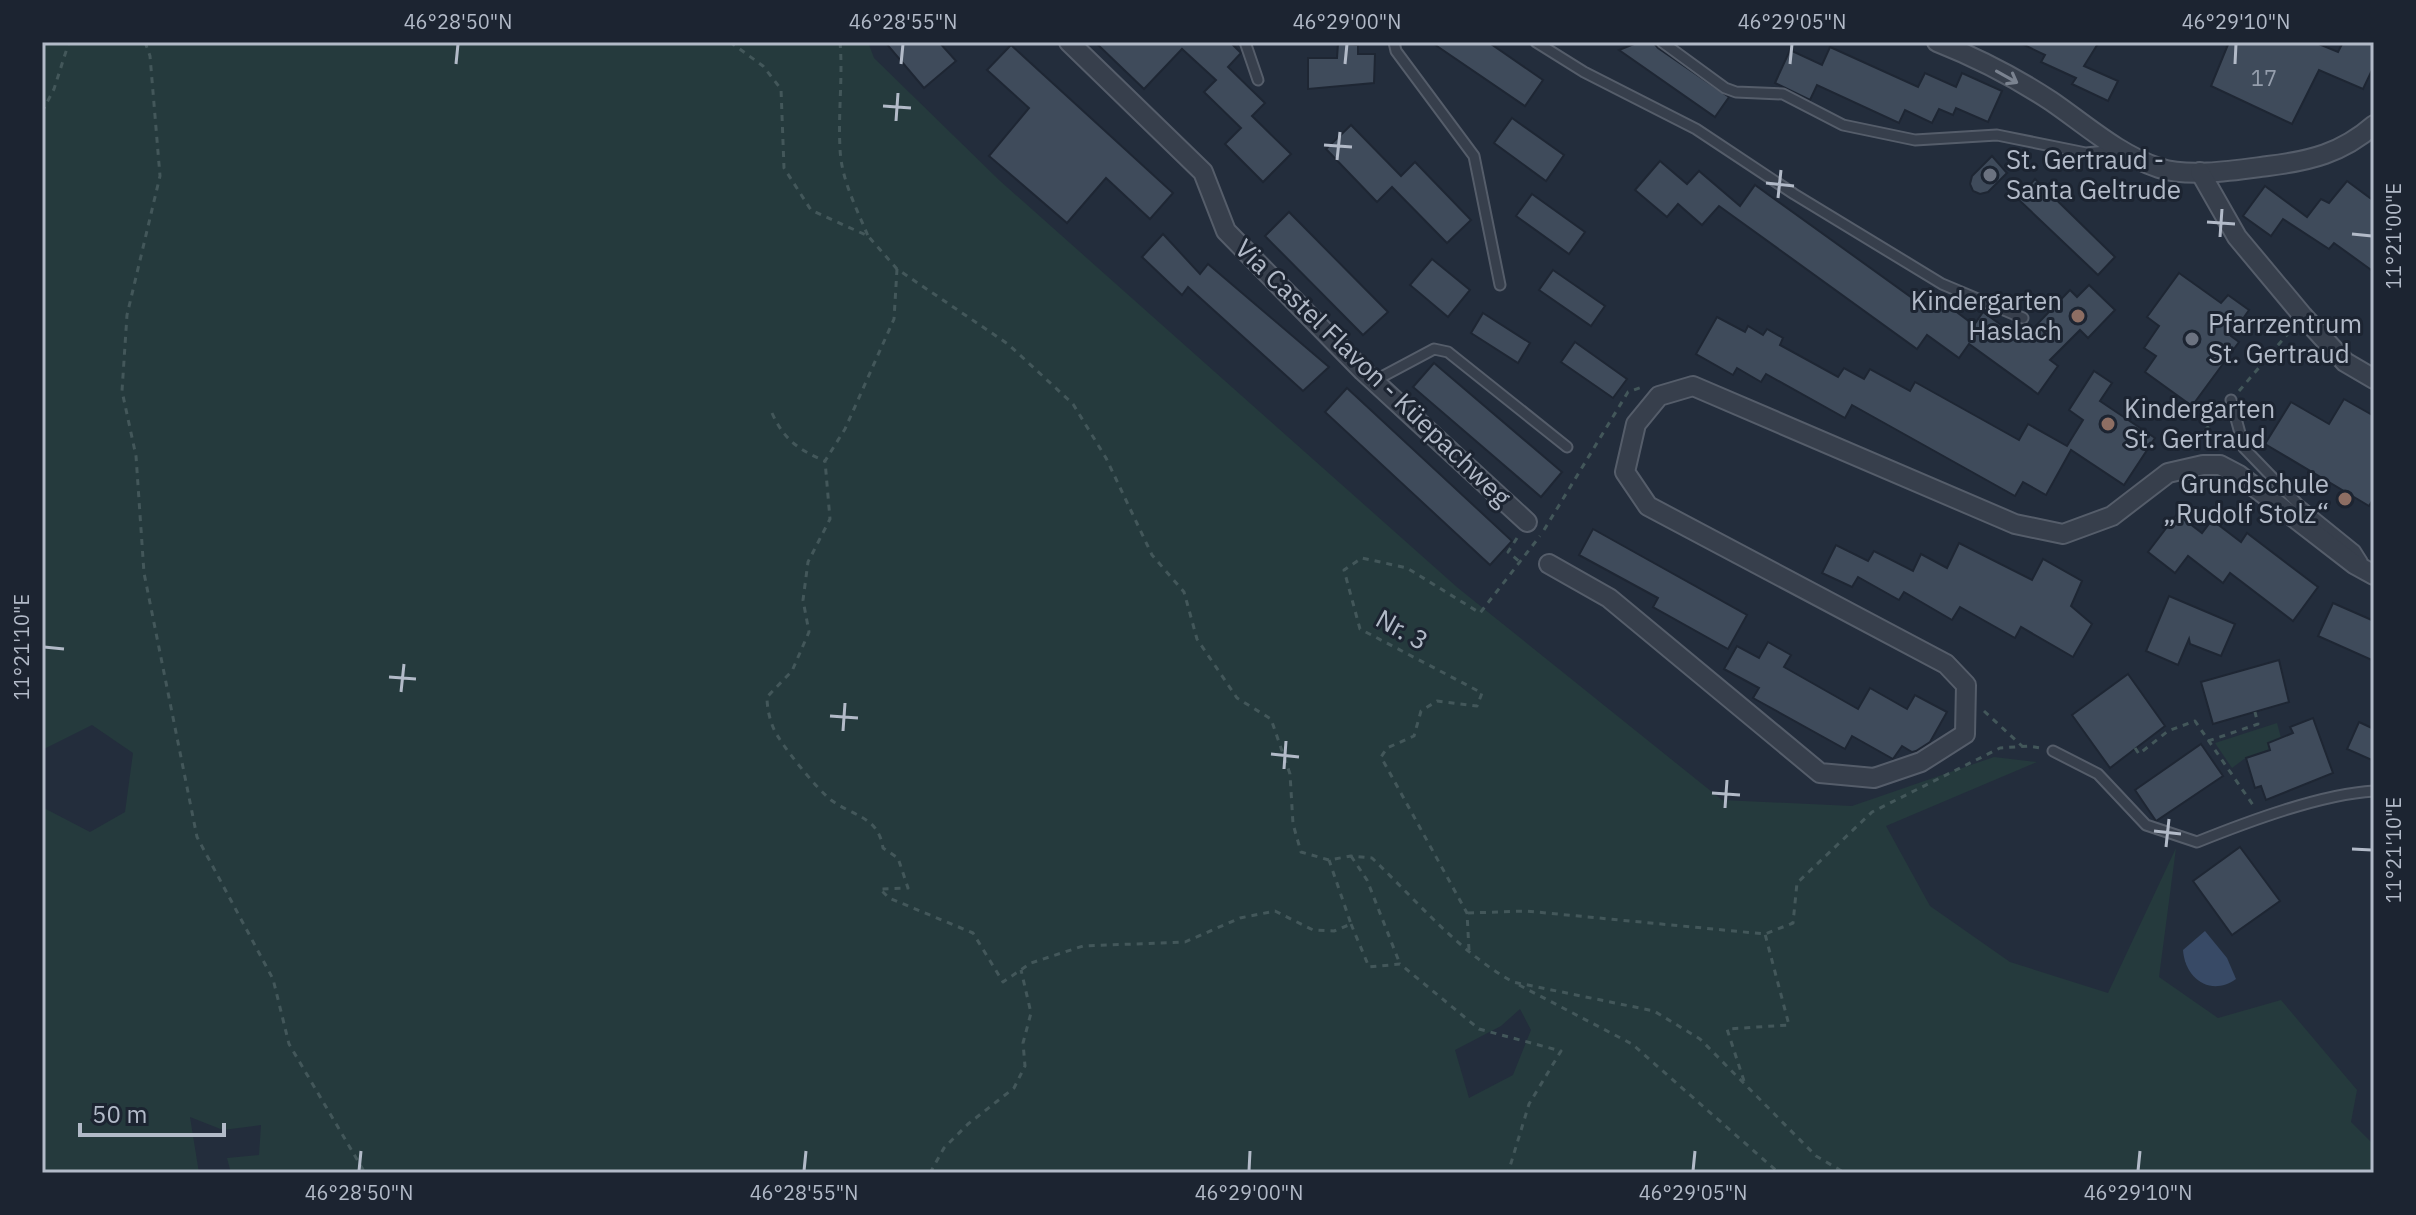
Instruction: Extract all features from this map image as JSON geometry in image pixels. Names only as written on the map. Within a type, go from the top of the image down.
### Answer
[{"type":"street","name":"Via Castel Flavon - Küepachweg","points":[[1069,42],[1203,172],[1226,231],[1374,381],[1527,522]]},
{"type":"street","points":[[1937,42],[2048,99],[2119,150],[2161,169],[2200,172],[2290,163],[2334,153],[2374,125]]},
{"type":"street","points":[[2200,172],[2237,237],[2303,316],[2345,362],[2374,379]]},
{"type":"street","points":[[1549,564],[1609,598],[1820,773],[1874,778],[1921,762],[1965,734],[1966,685],[1946,664],[1648,506],[1625,472],[1636,424],[1659,396],[1693,386],[2015,524],[2063,534],[2112,516],[2168,473],[2203,465],[2220,465],[2239,475],[2366,571]]},
{"type":"lane","points":[[1245,42],[1258,80]]},
{"type":"lane","points":[[1394,42],[1396,51],[1474,156],[1500,285]]},
{"type":"lane","points":[[1536,42],[1584,72],[1696,129],[1794,194],[1942,284],[2023,318]]},
{"type":"lane","points":[[1662,42],[1725,88],[1736,92],[1783,94],[1843,125],[1878,134],[1915,140],[1997,135],[2086,153],[2119,150]]},
{"type":"lane","points":[[1374,381],[1434,349],[1448,352],[1567,447]]},
{"type":"lane","points":[[2231,400],[2244,448],[2298,504],[2355,550],[2366,571]]},
{"type":"lane","points":[[2053,751],[2098,774],[2146,825],[2197,842],[2351,793],[2374,791]]},
{"type":"path","points":[[42,112],[54,89],[69,42]]},
{"type":"path","points":[[145,42],[150,56],[160,176],[127,315],[122,391],[136,456],[144,573],[197,837],[273,979],[289,1044],[365,1173]]},
{"type":"path","points":[[730,42],[763,66],[781,89],[784,168],[811,210],[868,236]]},
{"type":"path","points":[[840,42],[839,149],[845,181],[868,236],[897,269],[1008,344],[1073,404],[1106,458],[1152,555],[1184,592],[1197,639],[1237,698],[1271,719],[1290,774],[1293,824],[1301,852],[1329,860],[1351,856],[1372,858],[1469,952],[1493,971],[1632,1044],[1779,1173]]},
{"type":"path","points":[[897,269],[894,319],[845,429],[825,461],[830,519],[808,562],[803,600],[809,632],[792,671],[767,697],[767,707],[777,737],[830,799],[870,822],[881,834],[883,848],[898,858],[908,888],[880,889],[889,898],[973,933],[1003,982],[1031,963],[1083,946],[1185,942],[1240,918],[1275,911],[1313,930],[1334,931],[1351,924]]},
{"type":"path","name":"Nr. 3","points":[[1469,952],[1467,913],[1381,757],[1387,748],[1414,736],[1421,711],[1437,701],[1477,706],[1482,693],[1360,629],[1344,570],[1362,558],[1407,568],[1480,613],[1555,517],[1628,392],[1644,387],[1659,396]]},
{"type":"path","points":[[772,413],[777,425],[798,449],[825,461]]},
{"type":"path","points":[[1520,562],[1508,552],[1527,522]]},
{"type":"path","points":[[1966,702],[1986,712],[2022,746]]},
{"type":"path","points":[[2208,741],[2258,724],[2255,712]]},
{"type":"path","points":[[2135,748],[2139,754],[2168,731],[2195,721],[2262,819]]},
{"type":"path","points":[[1467,913],[1526,911],[1765,934],[1793,923],[1797,883],[1872,812],[2000,748],[2022,746],[2053,751]]},
{"type":"path","points":[[1351,856],[1367,880],[1400,964],[1479,1029],[1561,1051],[1529,1104],[1508,1173]]},
{"type":"path","points":[[1329,860],[1369,967],[1400,964]]},
{"type":"path","points":[[1744,1084],[1727,1029],[1789,1025],[1765,934]]},
{"type":"path","points":[[930,1173],[944,1148],[1014,1088],[1025,1066],[1023,1043],[1031,1013],[1021,970]]},
{"type":"path","points":[[1513,982],[1654,1011],[1700,1039],[1816,1156],[1845,1173]]},
{"type":"green space","points":[[42,42],[868,42],[874,58],[999,180],[1458,588],[1722,800],[1852,806],[1994,757],[2037,762],[1886,826],[1930,906],[2010,962],[2108,993],[2176,848],[2159,977],[2218,1018],[2281,1000],[2357,1090],[2351,1122],[2374,1145],[2374,1173],[231,1173],[227,1158],[259,1155],[261,1125],[223,1130],[190,1117],[199,1173],[42,1173],[42,807],[90,832],[125,812],[133,753],[92,725],[42,750]],"holes":[[[1520,1009],[1531,1030],[1513,1075],[1469,1098],[1455,1050],[1501,1026]]]},
{"type":"green space","points":[[2277,723],[2281,738],[2268,743],[2270,750],[2244,759],[2232,768],[2215,743]]},
{"type":"water","points":[[2205,931],[2227,958],[2236,979],[2227,984],[2217,986],[2201,982],[2194,977],[2185,960],[2183,950]]},
{"type":"building","points":[[885,42],[939,42],[956,61],[924,88]]},
{"type":"building","points":[[1095,42],[1230,42],[1241,53],[1228,67],[1265,103],[1252,116],[1291,154],[1263,182],[1225,144],[1241,128],[1204,92],[1216,80],[1182,49],[1144,89]]},
{"type":"building","points":[[1431,42],[1488,42],[1543,80],[1525,106]]},
{"type":"building","points":[[1639,42],[1653,42],[1729,97],[1715,117],[1619,50]]},
{"type":"building","points":[[2018,42],[2099,42],[2084,66],[2118,81],[2108,101],[2072,84],[2076,78],[2041,62],[2045,55]]},
{"type":"building","points":[[2229,42],[2314,42],[2338,52],[2343,42],[2374,42],[2374,66],[2363,89],[2319,70],[2292,124],[2211,86]]},
{"type":"building","points":[[1338,44],[1358,45],[1358,54],[1375,54],[1374,83],[1308,89],[1308,58],[1337,58]]},
{"type":"building","points":[[1011,45],[1173,193],[1150,219],[1106,178],[1067,223],[989,156],[1029,108],[987,70]]},
{"type":"building","points":[[1830,47],[1918,87],[1925,73],[1956,87],[1962,73],[2002,91],[1988,122],[1956,108],[1953,115],[1939,109],[1932,123],[1905,110],[1899,123],[1817,85],[1810,100],[1775,83],[1790,50],[1822,65]]},
{"type":"building","points":[[1512,118],[1564,155],[1546,181],[1494,143]]},
{"type":"building","points":[[1351,125],[1401,176],[1415,162],[1471,220],[1447,243],[1392,187],[1377,202],[1326,149]]},
{"type":"building","name":"St. Gertraud - Santa Geltrude","points":[[1992,156],[2007,173],[1988,192],[1980,194],[1973,191],[1970,184],[1972,176]]},
{"type":"building","points":[[1660,161],[1687,184],[1699,171],[1740,206],[1755,185],[1929,310],[1938,298],[1974,325],[1983,312],[2022,340],[2070,290],[2077,297],[2089,285],[2115,310],[2088,338],[2080,330],[2050,360],[2058,366],[2038,394],[1969,344],[1959,358],[1927,335],[1917,349],[1719,206],[1702,225],[1678,204],[1667,217],[1635,190]]},
{"type":"building","points":[[2035,179],[2115,257],[2098,275],[2018,199]]},
{"type":"building","points":[[2347,181],[2374,201],[2374,272],[2334,243],[2329,249],[2283,219],[2271,236],[2243,216],[2265,186],[2307,217],[2321,199],[2329,203]]},
{"type":"building","points":[[1532,194],[1585,232],[1569,254],[1516,216]]},
{"type":"building","points":[[1289,212],[1388,312],[1363,335],[1265,236]]},
{"type":"building","points":[[1163,234],[1200,274],[1208,264],[1329,367],[1303,391],[1188,287],[1182,295],[1142,257]]},
{"type":"building","points":[[1432,259],[1470,290],[1448,317],[1410,285]]},
{"type":"building","points":[[1553,270],[1605,306],[1591,326],[1539,290]]},
{"type":"building","name":"Pfarrzentrum St. Gertraud","points":[[2179,273],[2221,303],[2228,295],[2249,310],[2231,336],[2239,342],[2192,406],[2145,372],[2156,356],[2144,348],[2159,326],[2147,317]]},
{"type":"building","points":[[1483,313],[1530,343],[1518,363],[1471,333]]},
{"type":"building","points":[[1717,317],[1745,332],[1748,326],[1763,335],[1767,329],[1783,338],[1780,345],[1838,377],[1844,368],[1864,379],[1870,369],[1910,391],[1915,382],[2019,440],[2028,424],[2067,446],[2083,420],[2069,410],[2094,371],[2112,383],[2100,401],[2155,438],[2124,485],[2071,450],[2046,495],[2023,482],[2015,496],[1852,405],[1845,418],[1766,374],[1761,382],[1737,368],[1733,375],[1696,354]]},
{"type":"building","points":[[1575,342],[1627,379],[1613,398],[1561,362]]},
{"type":"building","points":[[1434,363],[1562,472],[1541,497],[1413,387]]},
{"type":"building","points":[[1347,388],[1512,541],[1490,565],[1325,412]]},
{"type":"building","points":[[2344,399],[2374,416],[2374,498],[2369,506],[2265,444],[2291,402],[2329,424]]},
{"type":"building","points":[[2177,514],[2202,533],[2212,520],[2241,542],[2247,533],[2318,587],[2293,621],[2230,573],[2223,583],[2188,556],[2175,573],[2148,552]]},
{"type":"building","points":[[1593,529],[1747,615],[1728,649],[1653,607],[1658,598],[1579,555]]},
{"type":"building","points":[[1959,543],[2032,580],[2043,559],[2082,581],[2071,606],[2092,624],[2073,657],[2021,627],[2015,638],[1960,607],[1952,620],[1904,592],[1899,600],[1858,577],[1852,587],[1822,573],[1836,545],[1868,561],[1874,551],[1913,571],[1921,554],[1947,568]]},
{"type":"building","points":[[2169,596],[2235,624],[2221,656],[2190,644],[2189,639],[2178,665],[2146,651]]},
{"type":"building","points":[[2333,603],[2374,621],[2374,661],[2318,636]]},
{"type":"building","points":[[1768,642],[1791,655],[1784,667],[1858,709],[1870,688],[1907,709],[1915,695],[1947,712],[1930,742],[1916,751],[1902,746],[1893,759],[1852,736],[1845,749],[1753,698],[1759,688],[1724,669],[1737,646],[1759,658]]},
{"type":"building","points":[[2279,660],[2289,702],[2213,724],[2201,682]]},
{"type":"building","points":[[2128,674],[2165,726],[2110,768],[2072,715]]},
{"type":"building","points":[[2313,718],[2333,773],[2266,800],[2261,786],[2255,788],[2246,758],[2270,750],[2268,743],[2293,733],[2290,727]]},
{"type":"building","points":[[2359,722],[2374,729],[2374,761],[2347,749]]},
{"type":"building","points":[[2201,744],[2223,776],[2156,821],[2135,790]]},
{"type":"building","points":[[2240,847],[2280,901],[2232,935],[2193,881]]},
{"type":"place","name":"St. Gertraud - Santa Geltrude","points":[[1990,175]]},
{"type":"place","name":"Kindergarten Haslach","points":[[2078,316]]},
{"type":"place","name":"Pfarrzentrum St. Gertraud","points":[[2192,339]]},
{"type":"place","name":"Kindergarten St. Gertraud","points":[[2108,424]]},
{"type":"place","name":"Grundschule „Rudolf Stolz“","points":[[2345,499]]}]
